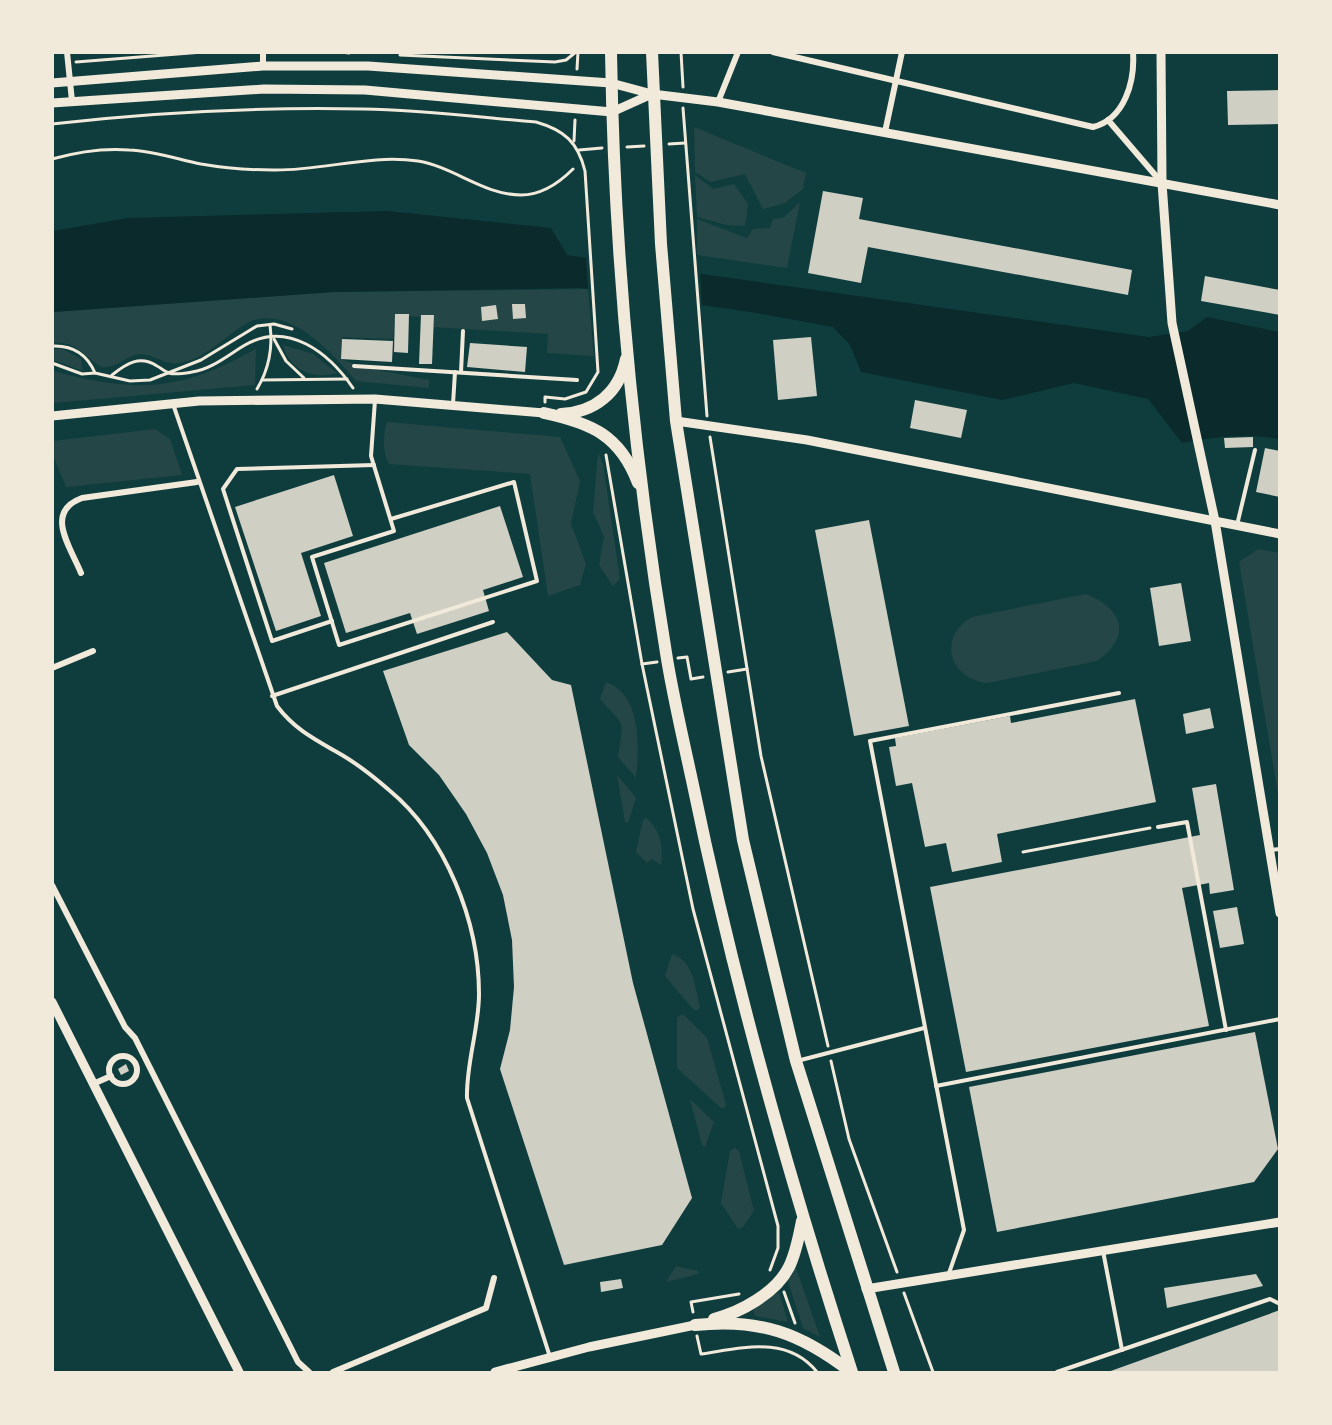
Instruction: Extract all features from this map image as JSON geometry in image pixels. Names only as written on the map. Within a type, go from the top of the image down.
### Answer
[{"type":"main road","points":[[610,52],[628,343],[645,504],[667,660],[714,884],[802,1220],[851,1372]]},
{"type":"main road","points":[[652,52],[652,94],[661,244],[676,421],[743,840],[796,1061],[894,1372]]},
{"type":"main road","points":[[544,413],[581,411],[597,405],[608,396],[624,370],[628,343]]},
{"type":"main road","points":[[544,413],[584,424],[616,442],[630,462],[645,504]]},
{"type":"main road","points":[[695,1324],[741,1308],[770,1291],[789,1268],[802,1220]]},
{"type":"main road","points":[[695,1324],[720,1322],[745,1324],[793,1336],[826,1353],[851,1372]]},
{"type":"street","points":[[67,52],[72,101]]},
{"type":"street","points":[[263,52],[263,66]]},
{"type":"street","points":[[718,102],[738,52]]},
{"type":"street","points":[[773,52],[1093,126],[1108,120],[1122,105],[1131,86],[1133,52]]},
{"type":"street","points":[[885,132],[902,52]]},
{"type":"street","points":[[1161,52],[1162,183],[1172,323],[1215,521],[1280,913]]},
{"type":"street","points":[[52,83],[263,66],[368,66],[611,83],[652,94],[718,102],[1280,205]]},
{"type":"street","points":[[52,103],[264,89],[365,90],[612,112],[652,94]]},
{"type":"street","points":[[1108,120],[1162,183]]},
{"type":"street","points":[[52,416],[173,404],[375,399],[544,413]]},
{"type":"street","points":[[676,421],[818,442],[1280,534]]},
{"type":"street","points":[[81,573],[61,521],[63,510],[70,502],[82,498],[197,482]]},
{"type":"street","points":[[52,668],[93,651]]},
{"type":"street","points":[[52,885],[125,1027],[135,1038],[298,1362],[309,1372]]},
{"type":"street","points":[[52,1002],[239,1372]]},
{"type":"street","points":[[128,1056],[136,1064],[136,1075],[130,1082],[117,1082],[111,1076],[111,1062],[118,1057],[128,1056]]},
{"type":"street","points":[[136,1064],[146,1060]]},
{"type":"street","points":[[93,1084],[111,1076]]},
{"type":"street","points":[[866,1289],[1280,1222]]},
{"type":"street","points":[[333,1372],[486,1308],[494,1278]]},
{"type":"street","points":[[495,1372],[695,1324]]},
{"type":"lane","points":[[461,372],[463,331]]},
{"type":"lane","points":[[354,366],[577,380]]},
{"type":"lane","points":[[453,404],[455,372]]},
{"type":"lane","points":[[375,399],[371,456],[394,531],[312,557],[339,645],[537,581],[514,482],[391,519]]},
{"type":"lane","points":[[173,404],[272,696],[287,720],[300,731],[368,772],[393,793],[435,844],[462,903],[477,963],[479,994],[466,1082],[467,1098],[550,1357]]},
{"type":"lane","points":[[1237,525],[1256,450]]},
{"type":"lane","points":[[332,621],[272,641],[222,489],[237,469],[374,465]]},
{"type":"lane","points":[[272,696],[493,622]]},
{"type":"lane","points":[[948,1276],[964,1230],[870,741],[1119,693]]},
{"type":"lane","points":[[1158,827],[1186,822],[1226,1030]]},
{"type":"lane","points":[[1269,850],[1280,849]]},
{"type":"lane","points":[[935,1086],[1280,1019]]},
{"type":"lane","points":[[796,1061],[924,1028]]},
{"type":"lane","points":[[1103,1251],[1122,1350]]},
{"type":"lane","points":[[1057,1372],[1270,1299],[1280,1304]]},
{"type":"path","points":[[68,63],[203,52]]},
{"type":"path","points":[[341,52],[353,53]]},
{"type":"path","points":[[389,55],[555,62],[566,60],[576,52]]},
{"type":"path","points":[[681,52],[692,250],[708,425],[761,756],[849,1139],[933,1372]]},
{"type":"path","points":[[52,124],[117,116],[272,109],[365,109],[536,122],[554,127],[567,135],[578,150],[585,171],[598,372]]},
{"type":"path","points":[[578,150],[685,143]]},
{"type":"path","points":[[52,159],[80,153],[130,150],[225,168],[274,170],[323,167],[373,158],[398,158],[424,162],[496,191],[522,195],[550,187],[573,169]]},
{"type":"path","points":[[54,364],[82,374],[112,375],[140,382],[201,360],[257,326],[270,325],[292,329]]},
{"type":"path","points":[[255,392],[270,358],[272,335],[270,325]]},
{"type":"path","points":[[272,335],[286,361],[306,380]]},
{"type":"path","points":[[112,375],[124,366],[140,360],[148,361],[169,373],[195,372],[221,361],[256,339],[283,336],[314,348],[342,373],[353,388]]},
{"type":"path","points":[[52,346],[75,349],[91,364],[95,373]]},
{"type":"path","points":[[262,380],[347,379]]},
{"type":"path","points":[[609,465],[642,664],[693,909],[778,1226],[778,1248],[764,1278]]},
{"type":"path","points":[[642,664],[687,657],[691,679],[747,669]]},
{"type":"path","points":[[1023,852],[1158,827]]},
{"type":"path","points":[[770,1269],[786,1294],[795,1325],[791,1352]]},
{"type":"path","points":[[748,1291],[691,1302],[701,1354],[753,1347],[791,1352],[803,1358],[817,1372]]},
{"type":"shaded area","points":[[694,127],[806,173],[803,189],[785,203],[763,209],[745,174],[711,182],[695,172]]},
{"type":"shaded area","points":[[695,175],[713,189],[734,184],[748,204],[745,226],[727,225],[697,217]]},
{"type":"shaded area","points":[[800,202],[787,268],[697,255],[697,219],[747,238],[753,229],[770,228],[773,219],[783,218]]},
{"type":"shaded area","points":[[388,211],[551,228],[567,255],[1149,337],[1188,331],[1207,317],[1279,332],[1279,439],[1230,436],[1182,443],[1148,399],[1074,383],[1002,400],[861,372],[850,345],[833,327],[751,312],[580,288],[334,292],[53,312],[53,231],[128,218]]},
{"type":"shaded area","points":[[588,289],[594,356],[547,353],[548,334],[434,327],[434,317],[395,316],[393,339],[342,337],[341,359],[362,367],[429,380],[429,388],[356,381],[319,342],[304,331],[272,318],[255,320],[239,328],[204,354],[180,363],[169,363],[140,354],[112,366],[102,367],[69,344],[53,343],[53,312],[334,292]]},
{"type":"shaded area","points":[[283,345],[313,354],[337,373],[319,375],[303,371],[291,361]]},
{"type":"shaded area","points":[[61,348],[81,359],[83,371],[53,360],[53,350]]},
{"type":"shaded area","points":[[256,349],[255,385],[53,403],[53,371],[109,383],[157,384],[180,381],[204,374]]},
{"type":"shaded area","points":[[387,422],[560,437],[580,481],[571,524],[586,564],[580,585],[548,596],[530,474],[389,464],[384,443]]},
{"type":"shaded area","points":[[155,429],[170,439],[182,475],[66,487],[53,455],[53,441]]},
{"type":"shaded area","points":[[598,453],[603,464],[620,579],[613,586],[599,565],[604,536],[593,512]]},
{"type":"shaded area","points":[[1258,549],[1279,553],[1279,800],[1239,562]]},
{"type":"shaded area","points":[[1086,594],[1108,607],[1115,615],[1118,624],[1119,633],[1115,642],[1097,661],[987,683],[974,680],[956,666],[951,646],[954,635],[961,625],[972,617]]},
{"type":"shaded area","points":[[606,682],[618,689],[632,710],[636,723],[638,752],[636,778],[618,757],[621,724],[600,699]]},
{"type":"shaded area","points":[[617,775],[636,798],[628,823],[625,822]]},
{"type":"shaded area","points":[[646,818],[655,827],[660,839],[661,865],[652,859],[647,863],[636,852],[643,820]]},
{"type":"shaded area","points":[[672,954],[685,963],[689,969],[695,984],[700,1007],[698,1010],[694,1010],[665,976]]},
{"type":"shaded area","points":[[683,1014],[707,1038],[726,1105],[724,1108],[721,1108],[677,1068],[677,1017]]},
{"type":"shaded area","points":[[690,1099],[714,1122],[705,1147],[702,1145]]},
{"type":"shaded area","points":[[735,1148],[739,1151],[754,1211],[743,1227],[738,1229],[721,1203],[730,1151]]},
{"type":"shaded area","points":[[676,1266],[698,1271],[698,1274],[666,1282]]},
{"type":"shaded area","points":[[796,1268],[820,1337],[803,1328],[788,1281]]},
{"type":"shaded area","points":[[779,1292],[788,1322],[755,1316],[753,1308]]},
{"type":"pier","points":[[586,255],[700,271],[702,308],[588,292]]},
{"type":"building","points":[[1280,90],[1280,124],[1228,125],[1227,91]]},
{"type":"building","points":[[823,191],[863,198],[859,219],[1132,270],[1128,295],[868,247],[861,283],[808,273]]},
{"type":"building","points":[[1205,276],[1280,290],[1280,315],[1201,301]]},
{"type":"building","points":[[512,304],[525,304],[526,318],[513,319]]},
{"type":"building","points":[[496,305],[498,319],[482,321],[481,307]]},
{"type":"building","points":[[395,314],[409,314],[408,353],[394,352]]},
{"type":"building","points":[[421,315],[434,315],[432,364],[419,364]]},
{"type":"building","points":[[811,337],[817,396],[778,400],[773,340]]},
{"type":"building","points":[[342,339],[393,341],[392,362],[341,359]]},
{"type":"building","points":[[470,343],[527,347],[525,372],[467,367]]},
{"type":"building","points":[[915,400],[967,410],[961,438],[910,428]]},
{"type":"building","points":[[1253,437],[1253,447],[1225,448],[1224,438]]},
{"type":"building","points":[[1265,448],[1280,451],[1280,497],[1256,492]]},
{"type":"building","points":[[334,475],[353,536],[301,553],[321,616],[276,631],[235,507]]},
{"type":"building","points":[[500,506],[523,577],[483,590],[489,611],[417,634],[410,613],[346,633],[324,563]]},
{"type":"building","points":[[869,520],[909,726],[854,736],[815,530]]},
{"type":"building","points":[[1181,583],[1191,641],[1159,646],[1150,588]]},
{"type":"building","points":[[507,632],[552,680],[571,685],[633,983],[692,1198],[662,1245],[564,1265],[500,1069],[510,1030],[514,987],[512,940],[503,895],[487,853],[466,814],[439,775],[409,745],[383,671]]},
{"type":"building","points":[[1135,699],[1156,802],[997,834],[1002,862],[952,872],[946,843],[925,847],[912,783],[896,786],[889,747],[896,746],[895,738],[1010,716],[1011,723]]},
{"type":"building","points":[[1210,708],[1214,728],[1186,734],[1183,714]]},
{"type":"building","points":[[1216,784],[1234,890],[1210,894],[1209,883],[1182,888],[1209,1026],[966,1072],[930,887],[1200,835],[1192,788]]},
{"type":"building","points":[[1237,907],[1244,944],[1220,948],[1213,911]]},
{"type":"building","points":[[1255,1032],[1278,1149],[1254,1182],[997,1232],[969,1087]]},
{"type":"building","points":[[126,1064],[129,1071],[121,1075],[118,1069]]},
{"type":"building","points":[[1256,1274],[1263,1286],[1167,1308],[1164,1288]]},
{"type":"building","points":[[621,1279],[623,1288],[601,1292],[600,1282]]},
{"type":"building","points":[[1280,1310],[1280,1372],[1108,1372]]}]
